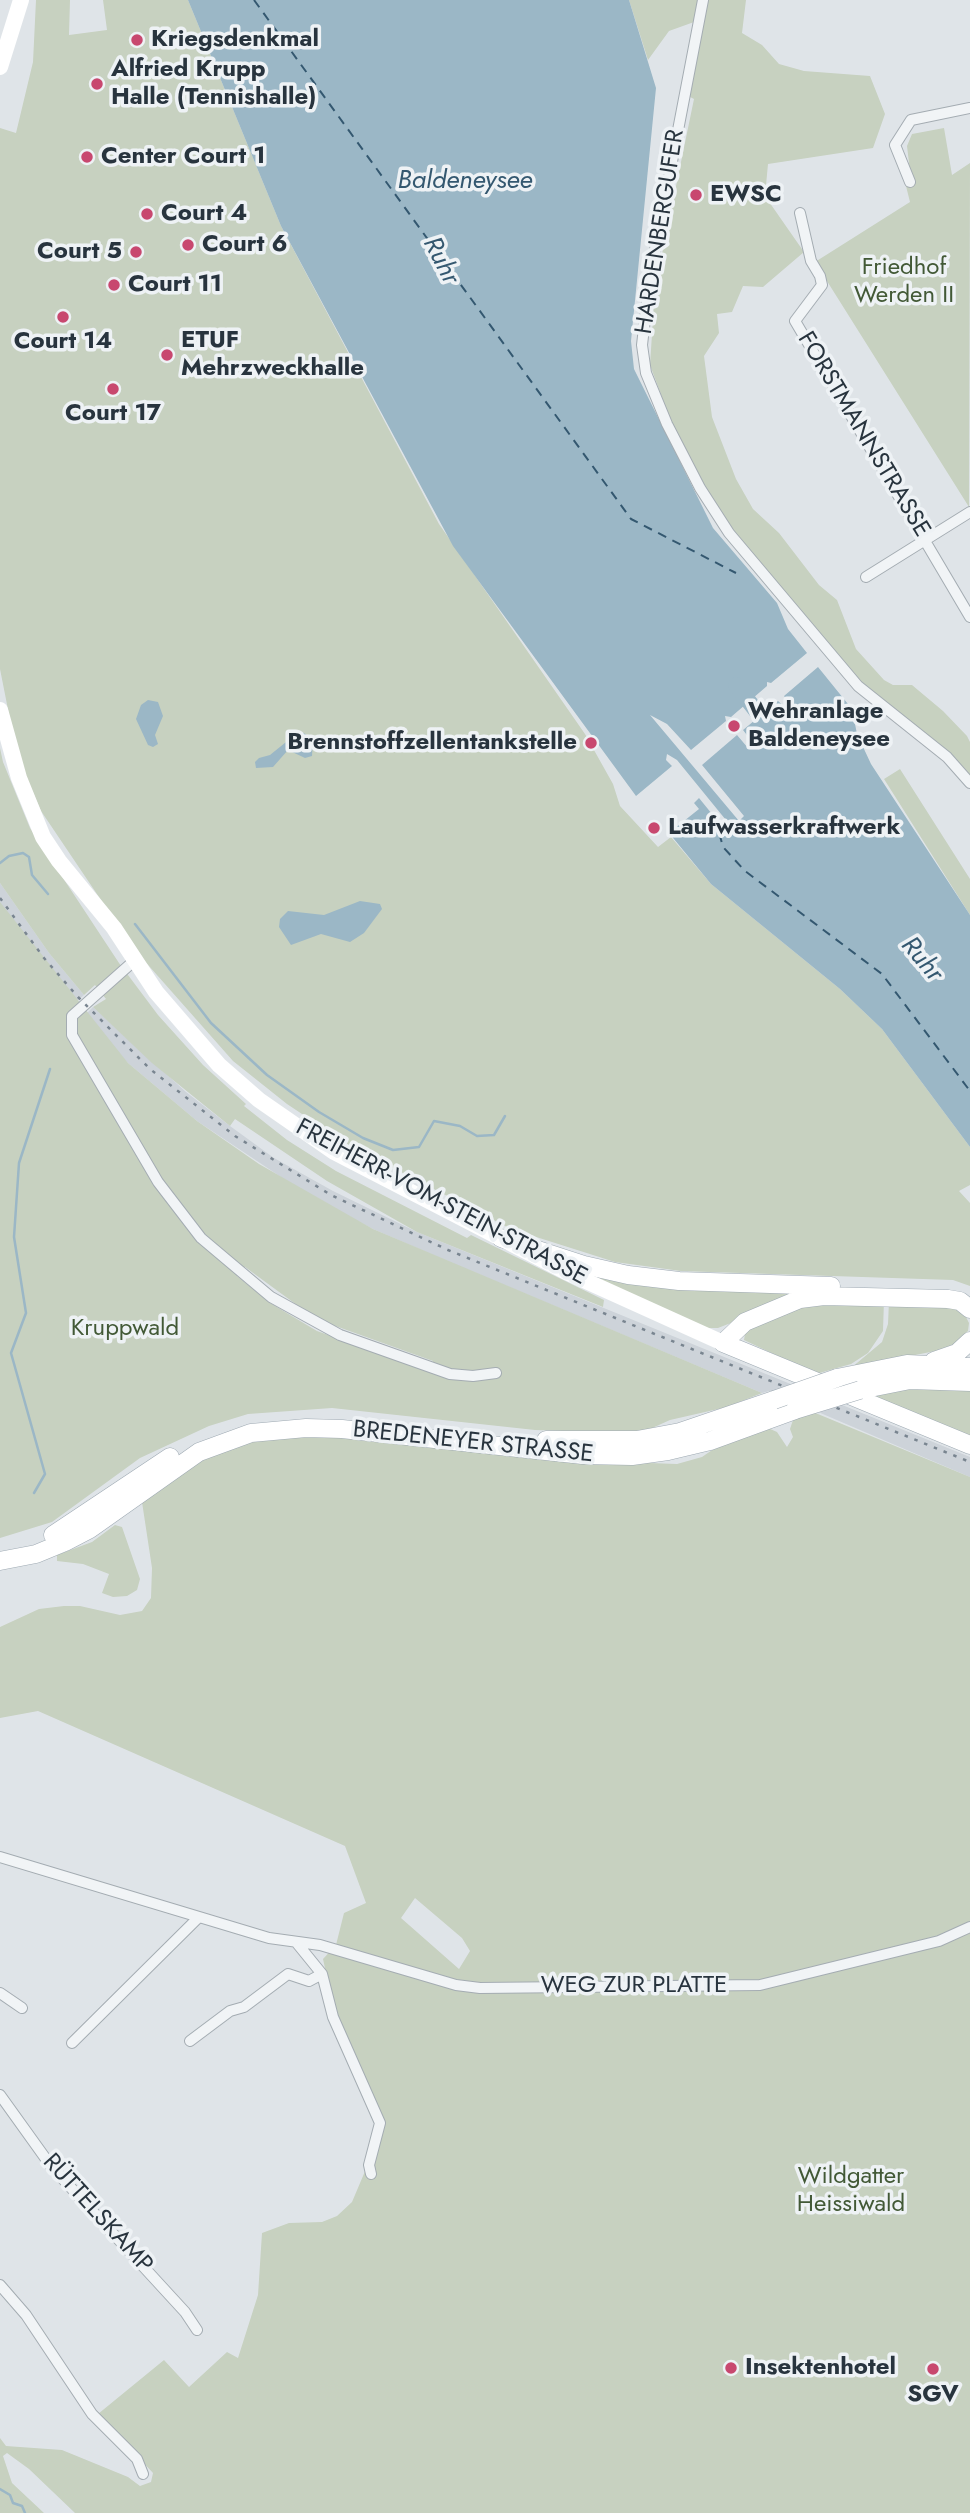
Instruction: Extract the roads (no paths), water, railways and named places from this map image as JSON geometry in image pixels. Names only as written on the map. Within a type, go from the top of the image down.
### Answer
[{"type":"main road","points":[[0,67],[21,0]]},
{"type":"main road","name":"FREIHERR-VOM-STEIN-STRASSE","points":[[0,710],[19,778],[43,836],[186,1030],[219,1065],[259,1100],[334,1152],[566,1272],[723,1343]]},
{"type":"main road","points":[[501,1238],[584,1265],[628,1275],[679,1281],[952,1290],[970,1294]]},
{"type":"main road","points":[[970,1309],[960,1301],[948,1299],[812,1297],[800,1299],[745,1322],[723,1343],[970,1445]]},
{"type":"main road","points":[[929,1362],[957,1353],[970,1341]]},
{"type":"main road","name":"BREDENEYER STRASSE","points":[[0,1551],[33,1543],[57,1533],[173,1456],[220,1432],[248,1423],[297,1418],[343,1418],[548,1440],[611,1442],[680,1432],[837,1378],[883,1366],[929,1362],[970,1367]]},
{"type":"main road","name":"BREDENEYER STRASSE","points":[[0,1561],[36,1554],[65,1542],[90,1529],[200,1452],[251,1433],[306,1428],[342,1429],[583,1455],[632,1456],[710,1441],[860,1390],[911,1380],[970,1382]]},
{"type":"street","name":"HARDENBERGUFER","points":[[703,0],[650,276],[642,345],[646,373],[667,424],[700,488],[729,533],[858,686],[947,757],[970,783]]},
{"type":"street","points":[[681,44],[694,47]]},
{"type":"street","points":[[910,183],[895,145],[911,120],[970,108]]},
{"type":"street","name":"FORSTMANNSTRASSE","points":[[800,213],[811,261],[820,275],[822,285],[796,321],[970,617]]},
{"type":"street","points":[[866,577],[970,512]]},
{"type":"street","points":[[135,960],[72,1016],[72,1035],[158,1182],[201,1238],[271,1297],[340,1335],[450,1374],[473,1376],[496,1373]]},
{"type":"street","name":"WEG ZUR PLATTE","points":[[0,1857],[269,1938],[320,1945],[456,1984],[480,1988],[732,1987],[790,1979],[939,1941],[970,1927]]},
{"type":"street","points":[[72,2043],[198,1918]]},
{"type":"street","points":[[296,1942],[322,1974],[333,2017],[380,2123],[369,2165],[371,2174]]},
{"type":"street","points":[[190,2041],[230,2011],[244,2007],[288,1974],[309,1981],[322,1974]]},
{"type":"street","points":[[0,1993],[22,2008]]},
{"type":"street","name":"RÜTTELSKAMP","points":[[0,2095],[51,2166],[177,2303],[197,2330]]},
{"type":"street","points":[[0,2285],[26,2315],[92,2414],[137,2459],[143,2474]]},
{"type":"water","name":"Baldeneysee","points":[[188,0],[629,0],[656,88],[631,341],[634,369],[713,528],[777,603],[788,629],[807,653],[771,683],[767,682],[767,686],[731,717],[725,716],[726,721],[691,750],[667,724],[650,715],[739,821],[744,816],[702,765],[737,735],[748,748],[752,748],[753,743],[743,730],[778,701],[793,714],[795,710],[784,696],[818,667],[852,709],[857,734],[871,764],[970,915],[970,1147],[882,1029],[840,989],[711,884],[669,833],[699,809],[694,803],[699,798],[725,830],[730,825],[677,760],[667,754],[666,760],[672,766],[636,796],[453,546],[281,226]]},
{"type":"water","points":[[148,700],[158,702],[163,716],[155,735],[158,744],[153,747],[148,745],[136,719],[141,705]]},
{"type":"water","points":[[302,732],[313,739],[312,756],[305,758],[288,750],[273,767],[256,768],[255,762],[259,758],[270,755]]},
{"type":"water","points":[[360,901],[380,904],[382,909],[364,933],[350,942],[321,934],[291,945],[279,927],[280,919],[288,911],[324,915]]},
{"type":"waterway","points":[[736,685],[772,731]]},
{"type":"waterway","points":[[0,863],[9,856],[23,853],[29,857],[32,875],[48,894]]},
{"type":"waterway","points":[[135,924],[211,1023],[267,1075],[319,1112],[363,1138],[393,1150],[419,1147],[434,1121],[460,1126],[477,1136],[494,1135],[505,1116]]},
{"type":"waterway","points":[[34,1493],[45,1474],[11,1353],[26,1313],[14,1237],[19,1163],[50,1069]]},
{"type":"waterway","points":[[0,2489],[10,2495],[13,2503],[22,2506],[25,2513]]},
{"type":"railway","points":[[0,898],[44,958],[78,997],[150,1069],[235,1136],[331,1195],[448,1250],[970,1462]]},
{"type":"place","name":"Kriegsdenkmal","points":[[137,40]]},
{"type":"place","name":"Alfried Krupp Halle (Tennishalle)","points":[[97,84]]},
{"type":"place","name":"Center Court 1","points":[[87,157]]},
{"type":"place","name":"EWSC","points":[[696,195]]},
{"type":"place","name":"Court 4","points":[[147,214]]},
{"type":"place","name":"Court 6","points":[[188,245]]},
{"type":"place","name":"Court 5","points":[[136,252]]},
{"type":"place","name":"Court 11","points":[[114,285]]},
{"type":"place","name":"Court 14","points":[[63,317]]},
{"type":"place","name":"ETUF Mehrzweckhalle","points":[[167,355]]},
{"type":"place","name":"Court 17","points":[[113,389]]},
{"type":"place","name":"Wehranlage Baldeneysee","points":[[734,726]]},
{"type":"place","name":"Brennstoffzellentankstelle","points":[[591,743]]},
{"type":"place","name":"Laufwasserkraftwerk","points":[[654,828]]},
{"type":"place","name":"Insektenhotel","points":[[731,2368]]},
{"type":"place","name":"SGV","points":[[933,2369]]},
{"type":"water label","name":"Ruhr","points":[[440,261]]},
{"type":"water label","name":"Ruhr","points":[[921,960]]},
{"type":"park label","name":"Friedhof Werden II","points":[[904,282]]},
{"type":"park label","name":"Kruppwald","points":[[125,1329]]},
{"type":"park label","name":"Wildgatter Heissiwald","points":[[851,2191]]}]
